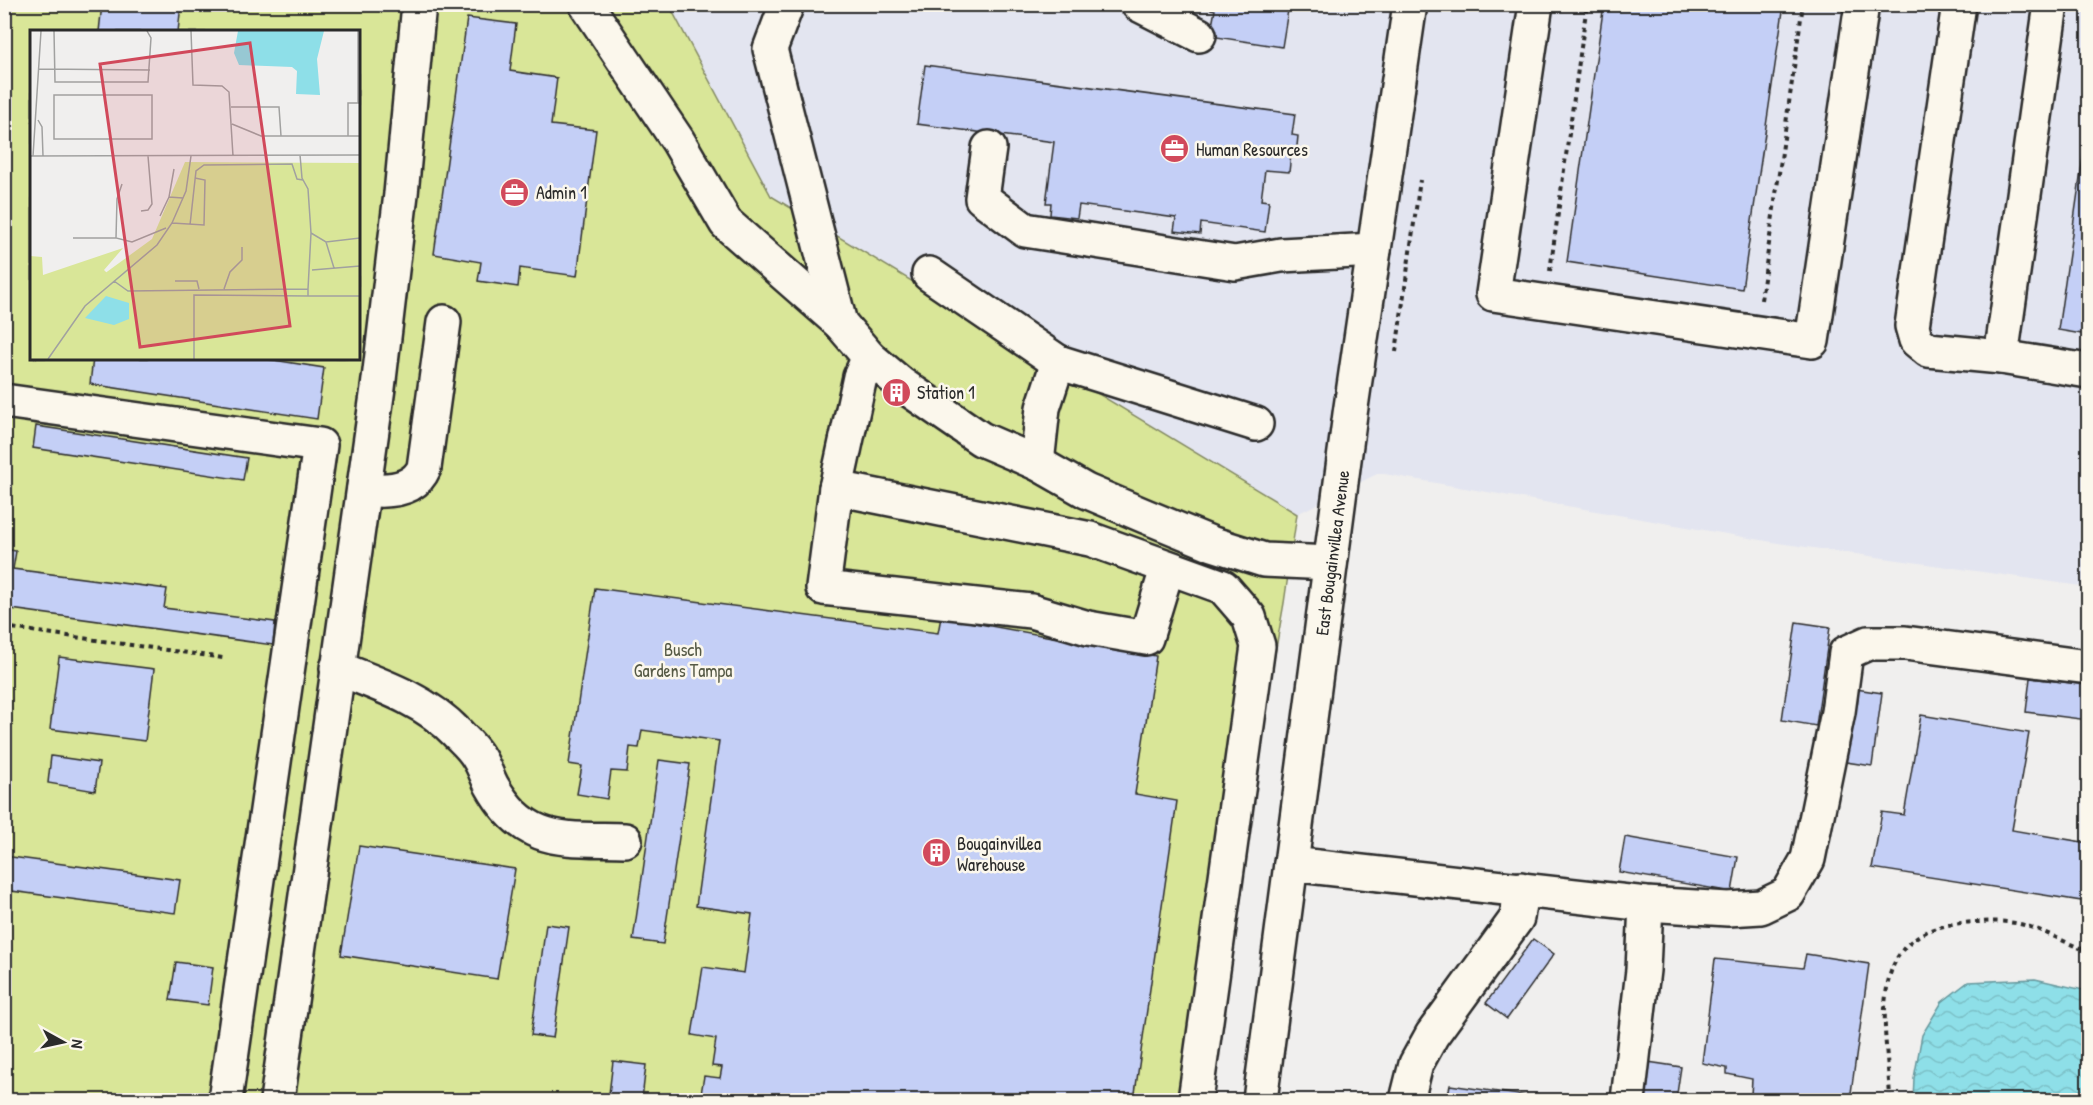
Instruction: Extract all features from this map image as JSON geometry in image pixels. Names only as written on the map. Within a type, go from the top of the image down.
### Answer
[{"type":"street","points":[[277,1101],[363,489],[401,194],[419,4]]},
{"type":"street","points":[[586,4],[678,141],[726,223],[840,323],[869,357],[901,384],[981,439],[1037,463],[1086,491],[1212,544],[1264,560],[1330,563]]},
{"type":"street","points":[[787,4],[770,49],[840,323]]},
{"type":"street","points":[[1138,4],[1199,34]]},
{"type":"street","name":"East Bougainvillea Avenue","points":[[1260,1101],[1330,563],[1410,4]]},
{"type":"street","points":[[1536,4],[1493,294],[1812,341],[1862,4]]},
{"type":"street","points":[[1959,4],[1912,326],[1916,340],[1928,351],[2001,357],[2088,371]]},
{"type":"street","points":[[2001,357],[2051,4]]},
{"type":"street","points":[[989,148],[982,198],[1025,230],[1235,263],[1281,255],[1374,250]]},
{"type":"street","points":[[929,274],[1058,362],[1256,424]]},
{"type":"street","points":[[363,489],[393,489],[411,485],[420,478],[424,468],[444,322]]},
{"type":"street","points":[[869,357],[860,377],[836,488],[823,588],[1031,611],[1088,628],[1146,638],[1167,569]]},
{"type":"street","points":[[1037,463],[1043,408],[1058,362]]},
{"type":"street","points":[[4,401],[320,445],[225,1101]]},
{"type":"street","points":[[836,488],[1090,539],[1223,588],[1249,617],[1258,646],[1196,1101]]},
{"type":"street","points":[[1291,864],[1646,904],[1728,909],[1761,907],[1788,894],[1808,859],[1838,712],[1846,653],[1868,643],[1905,643],[2088,667]]},
{"type":"street","points":[[337,668],[390,689],[422,706],[455,730],[478,757],[508,812],[529,830],[563,838],[625,840]]},
{"type":"street","points":[[1407,1101],[1416,1064],[1432,1035],[1517,918],[1521,889]]},
{"type":"street","points":[[1628,1101],[1643,970],[1646,904]]},
{"type":"path","points":[[1548,280],[1587,4]]},
{"type":"path","points":[[1760,310],[1803,4]]},
{"type":"path","points":[[4,627],[224,658]]},
{"type":"path","points":[[1890,1101],[1886,995],[1891,970],[1899,952],[1915,937],[1934,927],[1962,922],[1991,921],[2019,924],[2088,951]]},
{"type":"shaded area","points":[[669,5],[2088,5],[2088,587],[1778,543],[1379,473],[1297,514],[771,196]]},
{"type":"green space","name":"Busch Gardens Tampa","points":[[5,5],[669,5],[771,196],[1297,514],[1284,603],[1236,875],[1205,1100],[5,1100]]},
{"type":"water","points":[[2035,979],[2088,991],[2088,1100],[1913,1100],[1914,1078],[1922,1035],[1942,1002],[1968,982]]},
{"type":"building","points":[[102,4],[181,4],[178,30],[99,30]]},
{"type":"building","points":[[1191,4],[1289,4],[1282,47],[1210,36],[1215,10]]},
{"type":"building","points":[[1604,4],[1784,4],[1742,289],[1567,262]]},
{"type":"building","name":"Admin 1","points":[[467,18],[516,24],[510,71],[557,78],[551,125],[596,130],[577,276],[520,268],[518,287],[478,281],[481,262],[434,254]]},
{"type":"building","name":"Human Resources","points":[[925,65],[1295,114],[1292,135],[1298,136],[1296,156],[1291,155],[1289,172],[1265,170],[1261,200],[1269,201],[1265,232],[1201,223],[1200,234],[1174,231],[1176,218],[1079,205],[1077,218],[1050,215],[1051,203],[1046,203],[1054,142],[917,124]]},
{"type":"building","points":[[2088,123],[2088,335],[2058,330]]},
{"type":"building","points":[[93,360],[274,360],[324,368],[317,419],[90,384]]},
{"type":"building","points":[[36,426],[247,458],[243,480],[33,448]]},
{"type":"building","points":[[4,549],[16,551],[13,569],[167,589],[164,608],[275,622],[273,645],[4,608]]},
{"type":"building","name":"Bougainvillea Warehouse","points":[[595,588],[938,633],[941,617],[1156,656],[1135,794],[1177,801],[1134,1100],[700,1100],[704,1076],[720,1078],[722,1067],[712,1066],[716,1039],[692,1035],[703,967],[744,973],[752,914],[696,906],[719,741],[642,730],[639,748],[630,747],[627,772],[611,771],[607,799],[577,794],[582,766],[569,764]]},
{"type":"building","points":[[1796,622],[1830,627],[1816,726],[1782,720]]},
{"type":"building","points":[[59,657],[154,669],[145,741],[50,729]]},
{"type":"building","points":[[2030,678],[2088,685],[2088,720],[2026,712]]},
{"type":"building","points":[[1856,689],[1882,693],[1872,766],[1846,762]]},
{"type":"building","points":[[1921,715],[2029,733],[2012,830],[2088,843],[2088,902],[1872,868],[1882,812],[1904,815]]},
{"type":"building","points":[[51,756],[99,763],[95,791],[48,783]]},
{"type":"building","points":[[659,760],[690,764],[663,944],[633,940]]},
{"type":"building","points":[[1625,837],[1738,857],[1732,892],[1619,872]]},
{"type":"building","points":[[359,846],[515,869],[497,979],[341,955]]},
{"type":"building","points":[[4,856],[180,880],[175,913],[4,890]]},
{"type":"building","points":[[546,924],[569,927],[553,1038],[531,1035]]},
{"type":"building","points":[[1533,939],[1554,954],[1507,1019],[1486,1003]]},
{"type":"building","points":[[1806,954],[1869,964],[1850,1100],[1777,1100],[1751,1095],[1752,1079],[1727,1074],[1727,1068],[1702,1063],[1715,959],[1803,968]]},
{"type":"building","points":[[176,962],[213,967],[208,1005],[170,1000]]},
{"type":"building","points":[[613,1061],[646,1065],[642,1099],[609,1094]]},
{"type":"building","points":[[1648,1062],[1681,1067],[1676,1100],[1643,1100]]},
{"type":"building","points":[[1450,1085],[1554,1100],[1447,1100]]},
{"type":"place","name":"Human Resources","points":[[1175,149]]},
{"type":"place","name":"Admin 1","points":[[515,192]]},
{"type":"place","name":"Station 1","points":[[896,392]]},
{"type":"place","name":"Bougainvillea Warehouse","points":[[936,853]]}]
